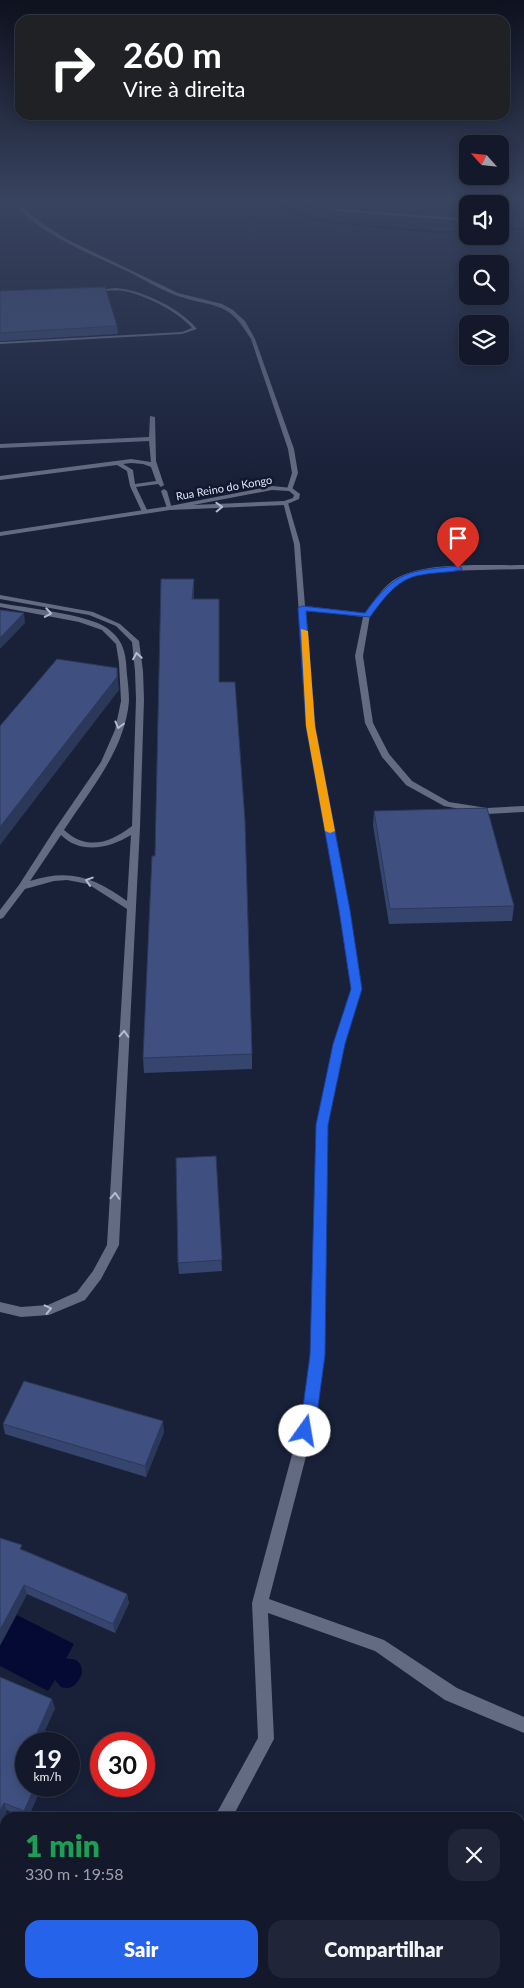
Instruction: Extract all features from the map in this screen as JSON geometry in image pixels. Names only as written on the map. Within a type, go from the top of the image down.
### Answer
[{"type":"street","points":[[0,343],[175,334],[195,329],[191,324],[165,307],[130,292]]},
{"type":"street","points":[[172,292],[220,305],[231,311],[243,322],[253,339],[291,449],[295,473],[290,489]]},
{"type":"street","points":[[152,416],[151,439],[154,466],[170,508]]},
{"type":"street","points":[[0,446],[151,439]]},
{"type":"street","points":[[0,478],[115,462],[139,461],[154,466]]},
{"type":"street","points":[[115,462],[130,470],[134,486],[145,512]]},
{"type":"street","points":[[134,486],[161,486]]},
{"type":"street","name":"Rua Reino do Kongo","points":[[0,534],[170,508],[272,488],[290,489],[297,494],[296,500],[285,503],[170,508]]},
{"type":"street","points":[[225,1812],[266,1739],[260,1602],[310,1414],[318,1355],[322,1125],[339,1044],[356,989],[344,910],[310,726],[297,544],[285,503]]},
{"type":"street","points":[[524,567],[442,569],[418,573],[398,580],[377,601],[367,615],[359,656],[369,723],[385,755],[408,783],[447,804],[487,811],[524,809]]},
{"type":"street","points":[[0,597],[91,614],[118,625],[135,641],[139,666],[140,699],[136,827],[112,1245],[97,1275],[81,1296],[49,1310],[21,1312],[0,1307]]},
{"type":"street","points":[[0,605],[82,620],[104,628],[119,643],[123,663],[125,701],[119,730],[105,762],[22,887],[0,916]]},
{"type":"street","points":[[302,608],[367,615]]},
{"type":"street","points":[[59,829],[67,838],[85,844],[108,845],[125,837],[136,827]]},
{"type":"street","points":[[22,887],[59,876],[82,878],[97,883],[130,907]]},
{"type":"street","points":[[260,1602],[379,1645],[451,1694],[524,1726]]},
{"type":"shaded area","points":[[17,1615],[74,1644],[66,1659],[73,1659],[80,1663],[82,1673],[79,1680],[72,1687],[61,1687],[55,1680],[48,1691],[0,1666],[0,1646]]},
{"type":"building","points":[[0,292],[106,292],[117,326],[0,333]]},
{"type":"building","points":[[161,579],[194,579],[192,599],[219,599],[219,682],[235,682],[245,821],[252,1054],[143,1058],[152,856],[155,856]]},
{"type":"building","points":[[0,610],[24,613],[0,638]]},
{"type":"building","points":[[57,659],[117,668],[117,677],[0,827],[0,726]]},
{"type":"building","points":[[487,808],[514,906],[390,909],[374,811]]},
{"type":"building","points":[[216,1156],[222,1260],[178,1263],[176,1158]]},
{"type":"building","points":[[24,1381],[163,1421],[145,1466],[3,1424]]},
{"type":"building","points":[[0,1538],[22,1545],[20,1549],[127,1594],[113,1624],[24,1585],[0,1630]]},
{"type":"building","points":[[0,1677],[52,1699],[37,1732],[15,1732],[15,1797],[30,1797],[24,1811],[4,1803],[0,1810]]},
{"type":"slow traffic","points":[[304,631],[310,726],[330,831]]},
{"type":"route","points":[[305,1431],[310,1414],[318,1355],[322,1125],[339,1044],[356,989],[344,910],[310,726],[302,608],[367,615],[377,601],[398,580],[418,573],[458,568]]}]
